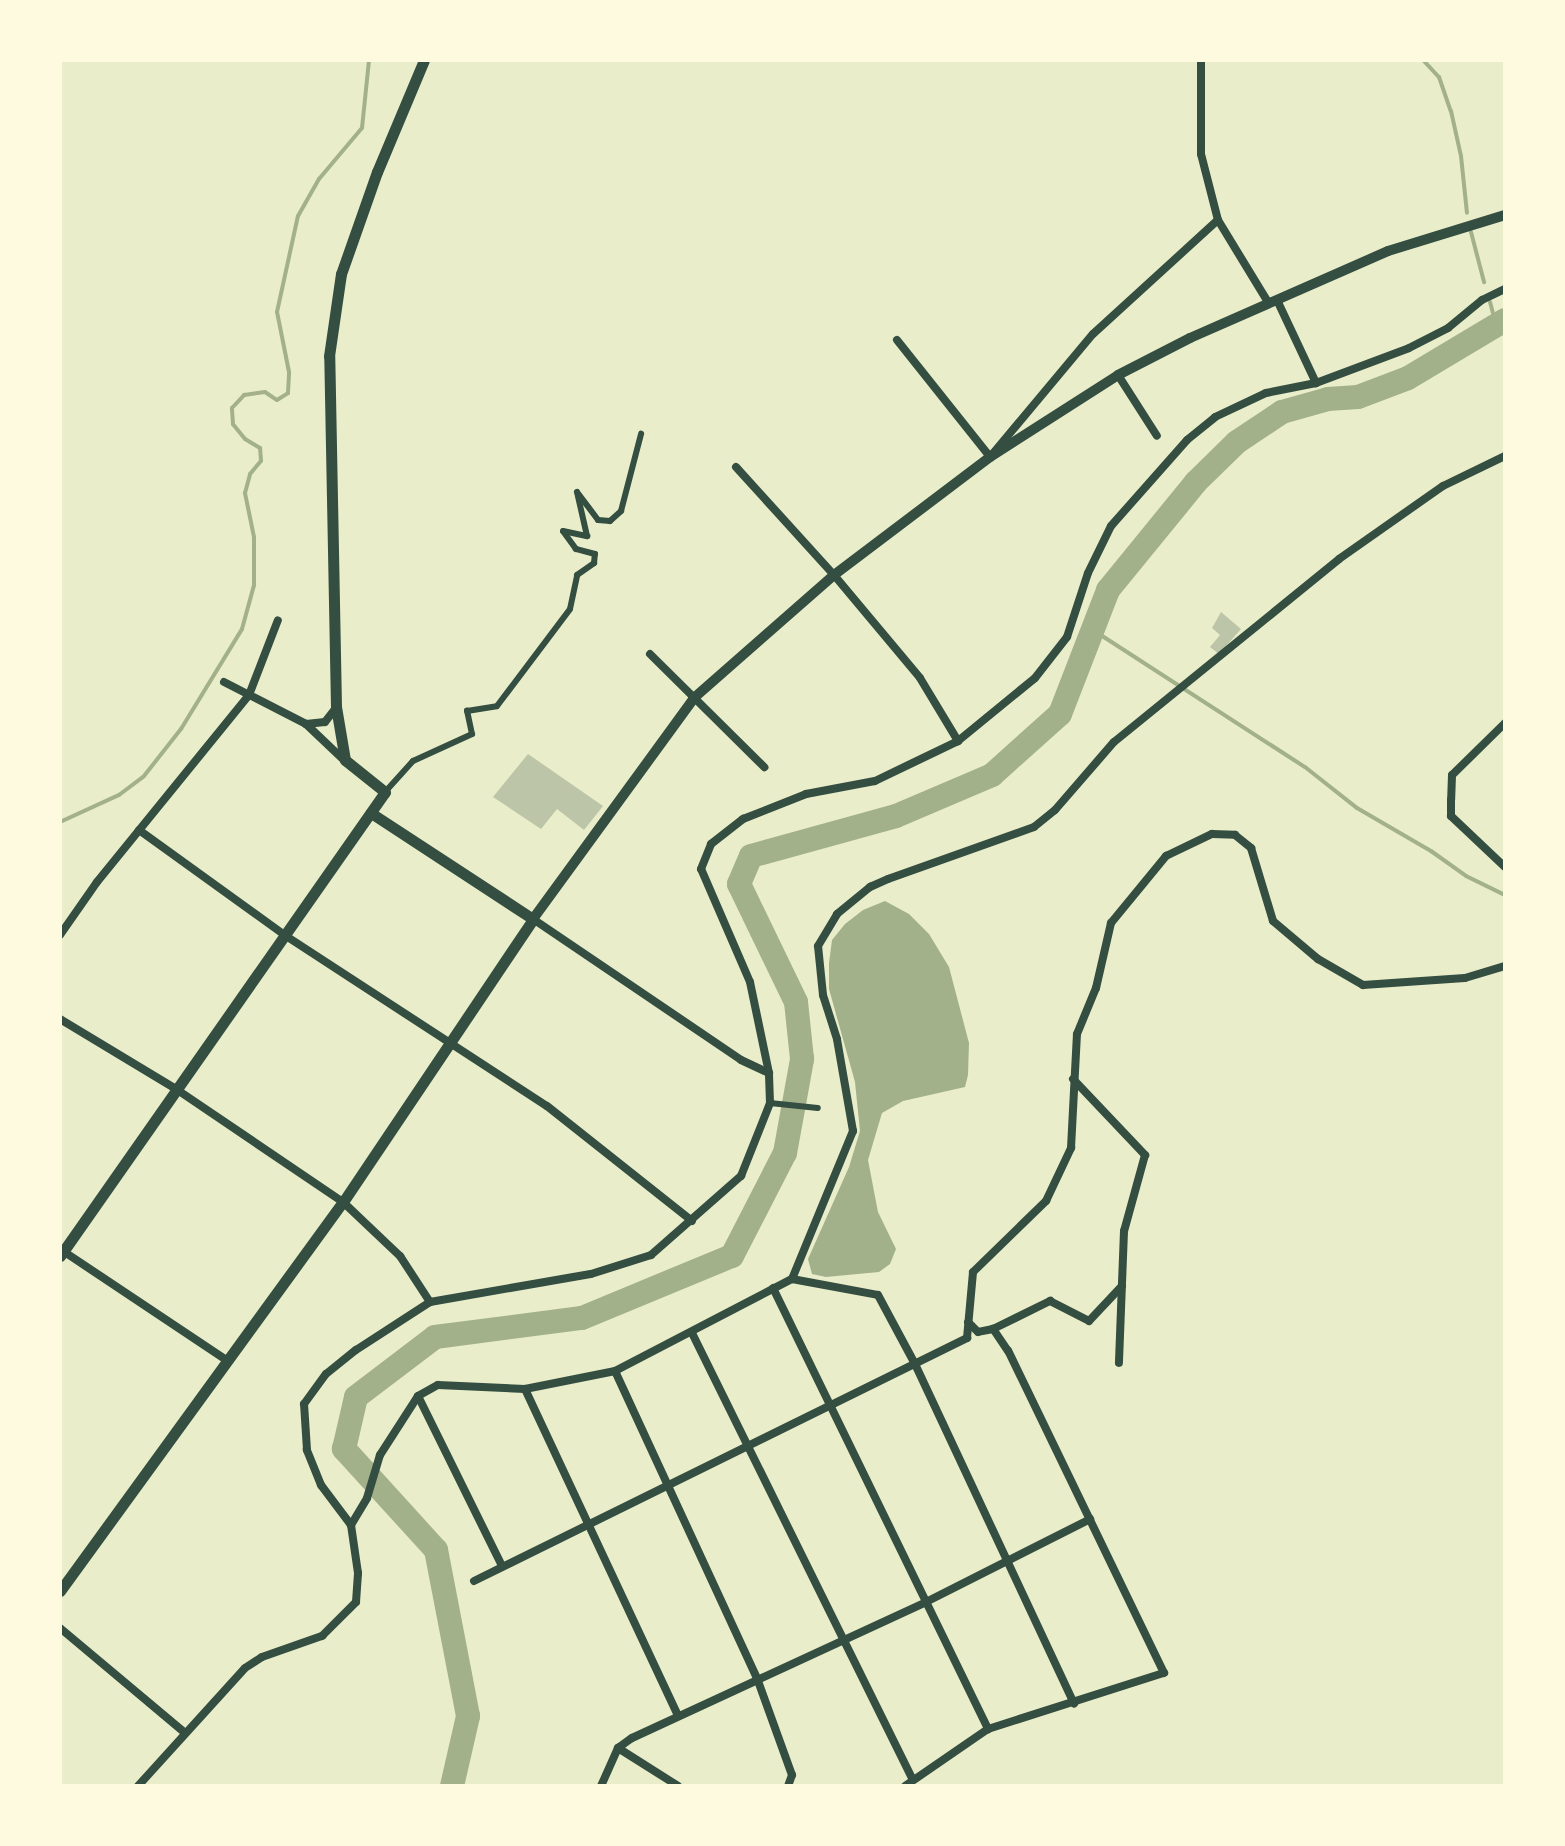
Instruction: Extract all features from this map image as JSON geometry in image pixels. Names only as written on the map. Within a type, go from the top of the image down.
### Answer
[{"type":"main road","points":[[61,1252],[385,792],[345,760],[336,707],[329,356],[341,274],[377,172],[424,60]]},
{"type":"main road","points":[[60,1591],[343,1202],[533,919],[371,813]]},
{"type":"street","points":[[1201,60],[1201,154],[1218,220],[1273,302],[1316,383]]},
{"type":"street","points":[[769,1073],[741,1060],[533,919],[695,697],[834,575],[990,457],[1118,375],[1190,338],[1388,251],[1505,215]]},
{"type":"street","points":[[990,457],[1093,334],[1218,220]]},
{"type":"street","points":[[138,1786],[245,1668],[262,1657],[322,1636],[356,1602],[358,1573],[351,1525],[312,1467],[305,1438],[304,1404],[326,1374],[356,1350],[430,1302],[591,1274],[651,1255],[741,1176],[770,1103],[769,1073],[750,982],[701,869],[711,844],[743,819],[806,794],[875,781],[958,741],[1035,678],[1067,637],[1088,573],[1111,526],[1187,440],[1215,417],[1266,393],[1316,383],[1409,348],[1448,328],[1482,300],[1505,289]]},
{"type":"street","points":[[897,340],[990,457]]},
{"type":"street","points":[[1118,375],[1157,436]]},
{"type":"street","points":[[385,792],[413,761],[472,734],[467,711],[497,706],[570,609],[577,575],[594,563],[595,554],[576,549],[563,531],[587,536],[577,492],[598,520],[610,521],[621,511],[641,434]]},
{"type":"street","points":[[792,1279],[853,1131],[837,1039],[823,995],[818,946],[837,914],[870,887],[888,879],[1034,827],[1055,810],[1114,742],[1339,559],[1443,486],[1505,456]]},
{"type":"street","points":[[736,467],[834,575],[920,678],[958,741]]},
{"type":"street","points":[[60,935],[139,830],[249,695],[278,620]]},
{"type":"street","points":[[650,654],[764,767]]},
{"type":"street","points":[[224,682],[306,724],[345,760]]},
{"type":"street","points":[[306,724],[325,722],[336,707]]},
{"type":"street","points":[[1505,723],[1452,775],[1451,800],[1451,816],[1505,867]]},
{"type":"street","points":[[139,830],[286,936],[547,1106],[692,1221]]},
{"type":"street","points":[[474,1581],[967,1338],[973,1272],[1019,1231],[1046,1201],[1071,1148],[1077,1034],[1096,988],[1111,923],[1166,856],[1212,834],[1235,835],[1251,848],[1273,921],[1318,959],[1363,985],[1465,978],[1505,966]]},
{"type":"street","points":[[60,1019],[176,1089],[343,1202],[400,1256],[430,1302]]},
{"type":"street","points":[[1073,1079],[1145,1155],[1124,1231],[1119,1363]]},
{"type":"street","points":[[770,1103],[818,1108]]},
{"type":"street","points":[[61,1252],[228,1361]]},
{"type":"street","points":[[351,1525],[367,1498],[380,1455],[418,1396],[438,1385],[525,1389],[615,1371],[792,1279],[878,1295],[915,1364],[1074,1704]]},
{"type":"street","points":[[968,1322],[978,1332],[993,1329],[1050,1301],[1089,1321],[1123,1285]]},
{"type":"street","points":[[773,1288],[988,1729]]},
{"type":"street","points":[[692,1333],[909,1783],[988,1729],[1164,1673],[1008,1351],[993,1329]]},
{"type":"street","points":[[615,1371],[758,1681],[792,1775],[788,1786]]},
{"type":"street","points":[[525,1389],[678,1715]]},
{"type":"street","points":[[418,1396],[502,1566]]},
{"type":"street","points":[[601,1786],[618,1748],[678,1715],[926,1602],[1090,1519]]},
{"type":"street","points":[[60,1628],[184,1732]]},
{"type":"street","points":[[618,1748],[678,1786]]},
{"type":"shaded area","points":[[885,901],[909,914],[929,934],[949,967],[969,1043],[968,1075],[965,1087],[903,1101],[882,1113],[868,1160],[878,1212],[896,1249],[890,1264],[879,1272],[826,1277],[812,1274],[808,1259],[849,1167],[860,1131],[855,1082],[829,989],[832,940],[845,924],[863,910]]},
{"type":"building","points":[[1221,612],[1241,629],[1219,654],[1210,647],[1220,635],[1212,628]]},
{"type":"building","points":[[528,754],[603,806],[584,830],[557,809],[541,829],[493,797]]},
{"type":"waterway","points":[[60,822],[119,795],[144,776],[181,729],[242,629],[254,585],[254,537],[245,493],[250,474],[261,461],[260,448],[245,439],[233,424],[232,408],[244,395],[265,392],[277,400],[288,393],[289,372],[277,312],[298,216],[319,179],[362,128],[369,60]]},
{"type":"waterway","points":[[1423,60],[1439,77],[1451,111],[1461,156],[1467,213]]},
{"type":"waterway","points":[[1471,232],[1484,282]]},
{"type":"waterway","points":[[1490,302],[1496,324]]},
{"type":"waterway","points":[[452,1786],[468,1716],[436,1550],[344,1449],[356,1397],[435,1337],[582,1318],[732,1256],[785,1153],[802,1059],[796,1002],[739,884],[751,856],[896,816],[992,775],[1060,714],[1108,590],[1196,482],[1237,442],[1282,412],[1328,399],[1358,397],[1408,378],[1505,320]]},
{"type":"waterway","points":[[1093,630],[1305,767],[1357,808],[1431,851],[1466,876],[1505,895]]}]
